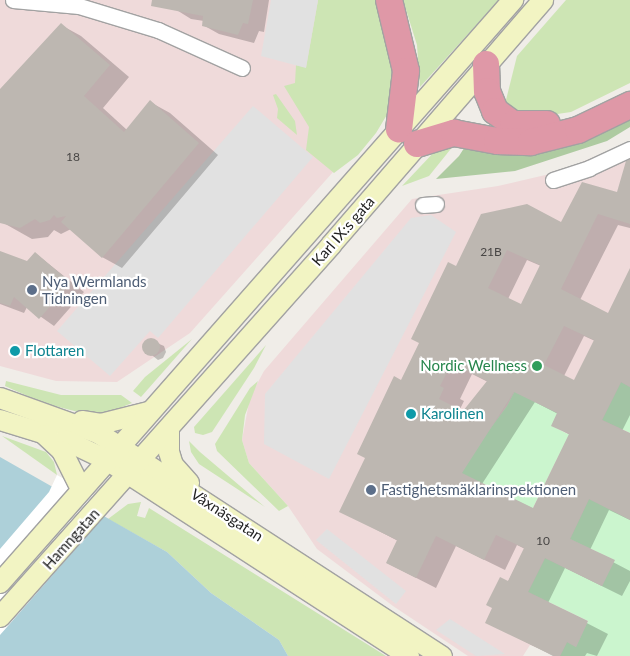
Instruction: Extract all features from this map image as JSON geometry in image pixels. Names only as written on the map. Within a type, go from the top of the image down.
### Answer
[{"type":"highway","points":[[389,0],[406,71],[408,137],[454,133],[498,141],[531,142],[586,126],[630,105]]},
{"type":"highway","points":[[486,64],[487,91],[495,111],[508,122],[524,126],[553,122],[581,114],[630,89]]},
{"type":"street","points":[[13,0],[88,8],[158,30],[242,68]]},
{"type":"street","name":"Karl IX:s gata","points":[[142,460],[408,137],[513,0]]},
{"type":"street","name":"Karl IX:s gata","points":[[113,453],[148,412],[408,137],[486,64],[543,0]]},
{"type":"street","points":[[553,180],[590,168],[630,149]]},
{"type":"street","name":"Våxnäsgatan","points":[[0,398],[52,414],[113,453],[128,475],[409,656]]},
{"type":"street","points":[[52,414],[101,424],[148,412]]},
{"type":"street","name":"Våxnäsgatan","points":[[0,420],[142,460],[442,656]]},
{"type":"street","points":[[168,429],[169,452],[173,465],[204,500]]},
{"type":"street","points":[[42,432],[62,451],[81,489]]},
{"type":"street","name":"Hamngatan","points":[[0,583],[113,453]]},
{"type":"street","name":"Hamngatan","points":[[0,617],[142,460]]},
{"type":"shaded area","points":[[0,0],[318,0],[316,22],[341,163],[190,333],[117,382],[56,381],[0,366]]},
{"type":"shaded area","points":[[271,0],[318,0],[306,68],[261,56]]},
{"type":"shaded area","points":[[253,106],[313,157],[158,338],[150,331],[110,376],[57,331]]},
{"type":"shaded area","points":[[630,142],[630,465],[551,426],[517,387],[507,406],[470,456],[481,482],[515,499],[559,454],[630,519],[570,539],[615,560],[602,586],[529,592],[588,621],[576,647],[560,656],[530,645],[523,656],[468,656],[393,606],[317,549],[288,506],[249,463],[242,440],[250,397],[264,371],[412,199],[498,186],[558,172]]},
{"type":"shaded area","points":[[431,215],[456,232],[329,479],[264,444],[265,394],[411,218]]},
{"type":"shaded area","points":[[327,529],[406,591],[396,604],[316,540]]},
{"type":"shaded area","points":[[450,619],[505,654],[476,656],[436,630]]},
{"type":"green space","points":[[318,0],[380,0],[396,81],[388,113],[376,133],[358,155],[334,173],[306,150],[309,127],[284,86],[295,83],[296,65],[306,67]]},
{"type":"green space","points":[[403,0],[499,0],[420,87],[417,45]]},
{"type":"green space","points":[[566,0],[630,0],[630,83],[571,112],[523,119],[501,104],[506,100],[517,56]]},
{"type":"green space","points":[[276,94],[295,121],[297,135],[277,118],[278,109],[273,95]]},
{"type":"green space","points":[[630,112],[630,127],[607,141],[515,171],[436,179],[459,156],[468,142]]},
{"type":"green space","points":[[458,140],[429,176],[402,186],[436,150]]},
{"type":"green space","points":[[192,339],[141,397],[133,391],[145,377]]},
{"type":"green space","points":[[266,345],[254,368],[212,432],[203,435],[195,433],[194,427]]},
{"type":"green space","points":[[6,381],[61,395],[121,395],[132,403],[98,417],[43,403],[5,386]]},
{"type":"green space","points":[[258,381],[245,415],[242,440],[249,463],[288,506],[279,511],[217,451],[215,444],[250,388]]},
{"type":"green space","points":[[621,382],[630,387],[630,433],[602,420]]},
{"type":"green space","points":[[517,387],[561,406],[552,426],[630,465],[630,489],[559,455],[528,518],[514,499],[482,483],[457,483],[470,456],[507,406]]},
{"type":"green space","points":[[2,436],[46,452],[54,462],[57,475]]},
{"type":"green space","points":[[189,441],[265,507],[199,464],[191,452]]},
{"type":"green space","points":[[589,499],[630,519],[630,656],[560,656],[567,642],[576,647],[588,621],[528,592],[545,558],[602,586],[614,560],[570,539]]},
{"type":"green space","points":[[141,502],[137,516],[145,518],[149,508],[386,656],[288,656],[279,640],[211,593],[167,552],[108,519],[128,504]]},
{"type":"water","points":[[0,457],[167,552],[211,593],[279,640],[288,656],[0,656]]},
{"type":"pier","points":[[57,475],[113,506],[0,635],[0,549],[49,492]]},
{"type":"building","points":[[152,0],[253,0],[248,24],[243,23],[238,35],[202,26],[203,16],[151,6]]},
{"type":"building","points":[[61,23],[110,65],[84,96],[124,132],[150,100],[199,143],[102,258],[61,222],[66,216],[57,218],[54,215],[50,220],[40,223],[35,219],[20,228],[0,223],[0,89]]},
{"type":"building","name":"Karolinen","points":[[630,159],[630,224],[598,214],[561,289],[608,313],[630,268],[630,387],[621,382],[602,420],[630,433],[630,520],[589,499],[570,539],[615,560],[602,586],[545,558],[528,592],[588,621],[576,647],[567,642],[560,656],[554,656],[485,623],[492,608],[486,605],[500,577],[508,581],[524,548],[496,535],[484,560],[436,536],[416,578],[386,563],[397,540],[339,512],[365,458],[357,454],[394,376],[401,380],[419,343],[411,339],[448,262],[456,266],[481,214],[527,204],[561,222],[582,182],[617,192],[626,161]],"holes":[[[507,250],[540,265],[521,304],[488,288]],[[564,326],[594,340],[574,380],[544,365]],[[452,363],[487,381],[463,411],[439,399],[444,388],[440,386]],[[514,392],[557,413],[551,426],[569,434],[533,508],[462,473]]]},
{"type":"building","name":"Nya Wermlands Tidningen","points":[[0,251],[27,261],[35,252],[71,283],[39,319],[14,297],[10,306],[0,303]]},
{"type":"building","points":[[151,338],[157,341],[160,347],[157,353],[151,356],[145,353],[142,347],[145,341]]},
{"type":"place","name":"Nya Wermlands Tidningen","points":[[32,290]]},
{"type":"place","name":"Flottaren","points":[[15,351]]},
{"type":"place","name":"Nordic Wellness","points":[[537,366]]},
{"type":"place","name":"Karolinen","points":[[411,414]]},
{"type":"place","name":"Fastighetsmäklarinspektionen","points":[[371,490]]}]
